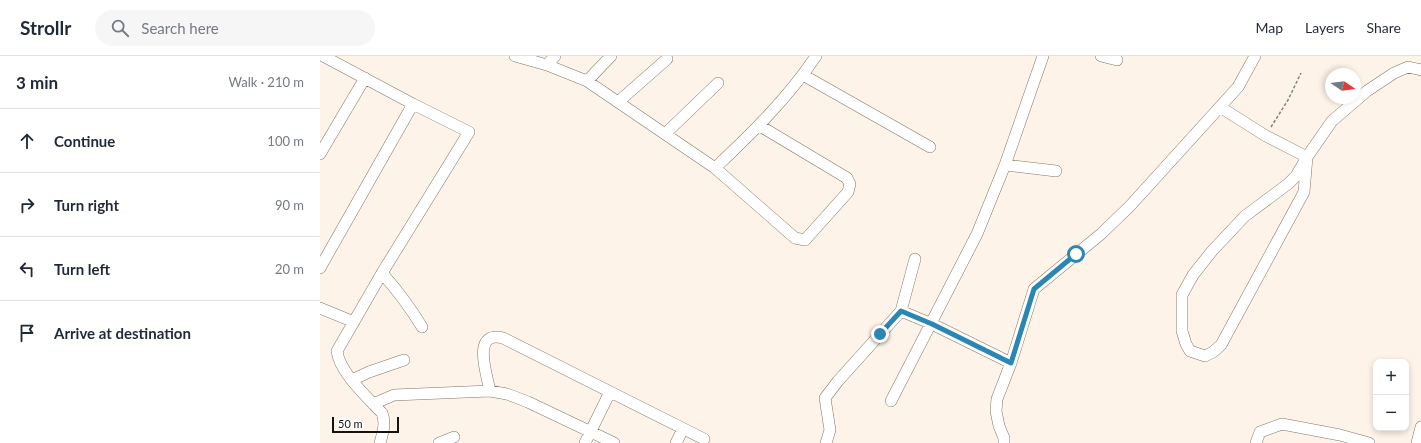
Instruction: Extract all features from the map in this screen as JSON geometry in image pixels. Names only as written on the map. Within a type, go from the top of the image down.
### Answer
[{"type":"street","points":[[323,56],[413,104],[470,132],[382,273],[337,351],[338,359],[352,380],[382,412],[385,419],[384,431],[380,443]]},
{"type":"street","points":[[515,56],[587,81],[715,168],[795,238],[805,240],[848,192],[850,184],[848,178],[760,126]]},
{"type":"street","points":[[547,66],[555,56]]},
{"type":"street","points":[[587,81],[611,56]]},
{"type":"street","points":[[715,168],[760,126],[803,75],[816,56]]},
{"type":"street","points":[[891,401],[977,234],[1005,165],[1042,56]]},
{"type":"street","points":[[1101,56],[1116,60]]},
{"type":"street","points":[[1004,443],[1004,438],[999,426],[996,411],[997,399],[1011,363],[1034,289],[1101,234],[1130,206],[1238,87],[1255,56]]},
{"type":"street","points":[[618,102],[668,59]]},
{"type":"street","points":[[1307,157],[1304,192],[1221,346],[1205,356],[1190,351],[1182,331],[1182,295],[1193,275],[1212,251],[1245,216],[1288,184],[1296,176],[1307,157],[1332,120],[1367,91],[1394,73],[1408,67],[1421,70]]},
{"type":"street","points":[[803,75],[930,147]]},
{"type":"street","points":[[320,154],[365,78]]},
{"type":"street","points":[[665,134],[718,83]]},
{"type":"street","points":[[320,268],[413,104]]},
{"type":"street","points":[[1220,107],[1266,136],[1307,157]]},
{"type":"street","points":[[1005,165],[1056,170]]},
{"type":"street","points":[[826,443],[830,430],[825,398],[838,381],[901,311],[915,258]]},
{"type":"street","points":[[382,273],[411,308],[422,327]]},
{"type":"street","points":[[320,308],[354,322]]},
{"type":"street","points":[[901,311],[932,324],[1011,363]]},
{"type":"street","points":[[490,391],[482,352],[485,344],[490,338],[496,336],[503,338],[704,439]]},
{"type":"street","points":[[352,380],[369,372],[404,360]]},
{"type":"street","points":[[373,404],[394,395],[490,391],[507,394],[528,402],[614,443]]},
{"type":"street","points":[[585,443],[610,392]]},
{"type":"street","points":[[1256,443],[1260,432],[1282,424],[1340,435],[1369,443]]},
{"type":"street","points":[[1417,443],[1421,427]]},
{"type":"street","points":[[676,443],[683,429]]},
{"type":"street","points":[[439,443],[454,437]]},
{"type":"path","points":[[1266,136],[1288,100],[1301,73]]},
{"type":"route","points":[[880,334],[901,311],[932,324],[1011,363],[1034,289],[1076,254]]}]
